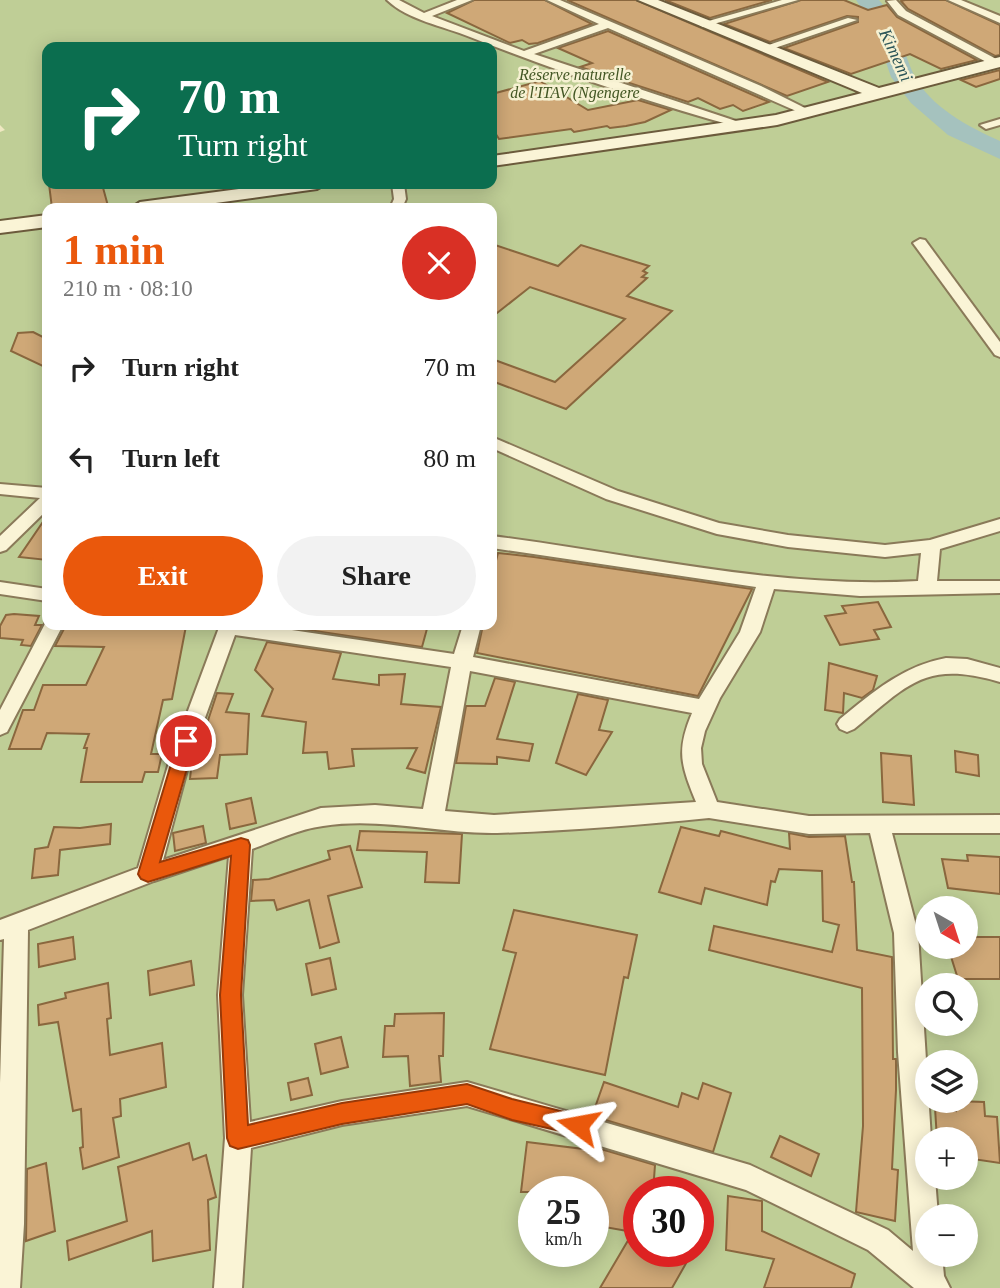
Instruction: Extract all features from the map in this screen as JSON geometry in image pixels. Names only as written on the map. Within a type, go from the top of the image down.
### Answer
[{"type":"street","points":[[392,0],[424,17],[490,42]]},
{"type":"street","points":[[424,17],[467,0]]},
{"type":"street","points":[[552,0],[807,112]]},
{"type":"street","points":[[567,6],[587,0]]},
{"type":"street","points":[[649,0],[879,94]]},
{"type":"street","points":[[703,24],[793,0]]},
{"type":"street","points":[[953,0],[1000,20]]},
{"type":"street","points":[[892,1],[902,13],[998,63]]},
{"type":"street","points":[[981,12],[1000,7]]},
{"type":"street","points":[[765,48],[852,20]]},
{"type":"street","points":[[522,54],[608,24]]},
{"type":"street","points":[[497,45],[630,93],[742,125]]},
{"type":"street","points":[[497,160],[742,125],[899,90],[998,63]]},
{"type":"street","points":[[986,125],[1000,122]]},
{"type":"street","points":[[177,203],[280,189]]},
{"type":"street","points":[[0,227],[42,222]]},
{"type":"street","points":[[920,243],[1000,352]]},
{"type":"street","points":[[497,444],[612,495],[716,528],[788,541],[885,551],[931,546],[1000,525]]},
{"type":"street","points":[[0,489],[42,493]]},
{"type":"street","points":[[0,546],[42,505]]},
{"type":"street","points":[[497,545],[843,589],[927,586],[998,590]]},
{"type":"street","points":[[927,586],[931,546]]},
{"type":"street","points":[[709,809],[692,762],[693,742],[705,708],[749,635],[767,581]]},
{"type":"street","points":[[0,588],[42,594]]},
{"type":"street","points":[[0,727],[51,630]]},
{"type":"street","points":[[148,874],[180,759],[228,630]]},
{"type":"street","points":[[255,630],[462,662],[705,708]]},
{"type":"street","points":[[432,821],[462,662],[471,630]]},
{"type":"street","points":[[848,724],[897,683],[929,669],[946,665],[967,666],[1000,675]]},
{"type":"street","points":[[6,1288],[10,1224],[8,928],[148,874],[321,817],[375,814],[432,821],[494,824],[709,809],[809,825],[1000,824]]},
{"type":"street","points":[[878,825],[906,933],[911,1052],[933,1285]]},
{"type":"street","points":[[228,1288],[238,1138],[230,995],[241,845]]},
{"type":"street","points":[[238,1138],[342,1113],[467,1094],[750,1178],[878,1240],[933,1285]]},
{"type":"green space","name":"Réserve naturelle de l'ITAV (Ngengere","points":[[0,0],[1000,0],[1000,1288],[0,1288],[0,132],[5,130],[0,125]]},
{"type":"building","points":[[474,0],[545,0],[592,24],[538,43],[529,44],[522,40],[510,43],[447,13]]},
{"type":"building","points":[[567,0],[636,0],[828,82],[787,96]]},
{"type":"building","points":[[665,0],[772,0],[710,18]]},
{"type":"building","points":[[801,0],[844,0],[868,10],[887,5],[897,17],[977,60],[941,69],[910,54],[851,74],[784,48],[858,22],[858,17],[847,16],[770,42],[724,24]]},
{"type":"building","points":[[946,0],[1000,25],[1000,55],[995,56],[908,9],[901,1]]},
{"type":"building","points":[[608,31],[769,102],[743,111],[733,105],[720,109],[698,98],[688,102],[580,67],[592,63],[558,48]]},
{"type":"building","points":[[1000,70],[1000,79],[976,87],[961,80]]},
{"type":"building","points":[[540,81],[588,110],[638,100],[671,110],[645,122],[626,126],[607,126],[574,132],[571,129],[499,139],[497,93]]},
{"type":"building","points":[[50,189],[103,189],[107,203],[51,203]]},
{"type":"building","points":[[581,245],[649,266],[643,271],[647,273],[642,277],[647,278],[627,296],[672,311],[566,409],[497,383],[497,361],[555,382],[625,319],[530,287],[497,313],[497,246],[558,266]]},
{"type":"building","points":[[33,332],[42,336],[42,366],[11,351],[18,333]]},
{"type":"building","points":[[42,523],[42,559],[19,557]]},
{"type":"building","points":[[498,553],[534,557],[752,589],[698,696],[477,653],[482,630],[497,630]]},
{"type":"building","points":[[878,602],[891,627],[874,630],[879,639],[840,645],[825,616],[846,613],[842,606]]},
{"type":"building","points":[[6,615],[39,616],[35,625],[42,625],[31,646],[21,645],[23,640],[0,638],[0,626]]},
{"type":"building","points":[[63,630],[185,630],[172,699],[163,700],[151,754],[162,754],[158,772],[145,772],[142,782],[81,782],[87,748],[84,748],[89,734],[47,733],[41,749],[9,749],[23,710],[34,710],[43,685],[86,685],[104,647],[55,646]]},
{"type":"building","points":[[308,630],[427,630],[422,647]]},
{"type":"building","points":[[267,642],[341,653],[333,679],[379,685],[379,675],[405,674],[401,704],[441,707],[425,773],[407,768],[417,748],[352,749],[354,766],[329,769],[327,752],[303,753],[306,722],[262,716],[273,689],[255,670]]},
{"type":"building","points":[[829,663],[877,676],[873,690],[862,698],[844,693],[843,713],[825,710]]},
{"type":"building","points":[[495,678],[515,682],[497,739],[533,744],[529,761],[497,757],[497,764],[456,763],[466,706],[485,706]]},
{"type":"building","points":[[217,693],[233,694],[226,712],[249,714],[247,754],[220,755],[217,778],[190,779],[192,760],[196,757]]},
{"type":"building","points":[[578,694],[608,700],[599,730],[612,732],[586,775],[556,763]]},
{"type":"building","points":[[955,751],[978,755],[979,776],[956,772]]},
{"type":"building","points":[[881,753],[911,756],[914,805],[883,802]]},
{"type":"building","points":[[251,798],[256,823],[230,829],[226,804]]},
{"type":"building","points":[[111,824],[110,844],[60,850],[58,875],[32,878],[35,849],[48,847],[54,827],[80,828]]},
{"type":"building","points":[[203,826],[206,843],[175,851],[173,833]]},
{"type":"building","points":[[681,827],[719,836],[721,831],[790,849],[789,833],[809,837],[845,836],[854,882],[857,950],[892,957],[896,1090],[892,1169],[898,1170],[895,1221],[856,1212],[863,1126],[862,988],[709,950],[714,926],[832,952],[839,925],[823,921],[822,871],[779,869],[775,882],[771,881],[767,905],[705,888],[701,904],[659,892]]},
{"type":"building","points":[[360,831],[462,834],[459,883],[425,882],[427,852],[357,850]]},
{"type":"building","points":[[350,846],[362,887],[328,896],[339,942],[320,948],[309,900],[277,910],[274,900],[251,901],[253,880],[269,879],[330,859],[328,851]]},
{"type":"building","points":[[967,855],[1000,857],[1000,894],[948,888],[942,859],[968,861]]},
{"type":"building","points":[[514,910],[637,935],[628,978],[624,977],[605,1075],[490,1049],[516,953],[503,950]]},
{"type":"building","points":[[73,937],[75,959],[39,967],[38,944]]},
{"type":"building","points":[[978,937],[1000,937],[1000,979],[978,979],[978,973],[956,973],[952,959],[978,959]]},
{"type":"building","points":[[330,958],[336,989],[312,995],[306,964]]},
{"type":"building","points":[[191,961],[194,985],[150,995],[148,971]]},
{"type":"building","points":[[108,983],[110,1055],[162,1043],[166,1087],[120,1099],[121,1116],[113,1118],[119,1157],[83,1169],[80,1148],[83,1147],[81,1109],[73,1111],[58,1022],[39,1025],[38,1005],[66,998],[65,993]]},
{"type":"building","points":[[444,1013],[443,1056],[439,1056],[441,1082],[410,1086],[408,1056],[383,1057],[385,1026],[394,1026],[395,1014]]},
{"type":"building","points":[[341,1037],[348,1067],[321,1074],[315,1044]]},
{"type":"building","points":[[308,1078],[312,1095],[291,1100],[288,1083]]},
{"type":"building","points":[[604,1082],[678,1107],[682,1093],[698,1099],[703,1083],[731,1093],[713,1152],[592,1116]]},
{"type":"building","points":[[978,1102],[984,1102],[985,1116],[997,1117],[1000,1163],[978,1160],[978,1127],[936,1127],[935,1113],[978,1113]]},
{"type":"building","points":[[780,1136],[819,1154],[811,1176],[771,1157]]},
{"type":"building","points":[[527,1142],[584,1149],[584,1144],[655,1165],[654,1176],[623,1176],[623,1230],[609,1228],[609,1176],[523,1176]]},
{"type":"building","points":[[189,1143],[193,1160],[206,1155],[216,1197],[208,1200],[210,1250],[153,1261],[152,1231],[69,1260],[67,1241],[127,1221],[118,1167]]},
{"type":"building","points":[[46,1163],[55,1231],[26,1241],[27,1169]]},
{"type":"building","points":[[728,1196],[762,1201],[762,1231],[855,1274],[851,1288],[764,1288],[774,1259],[726,1250]]},
{"type":"building","points":[[623,1249],[623,1267],[684,1267],[672,1288],[600,1288]]},
{"type":"waterway","name":"Kimemi","points":[[867,0],[880,17],[903,77],[911,88],[948,124],[1000,151]]},
{"type":"route","points":[[186,741],[148,874],[241,845],[230,995],[238,1138],[342,1113],[467,1094],[512,1109],[578,1125]]}]
